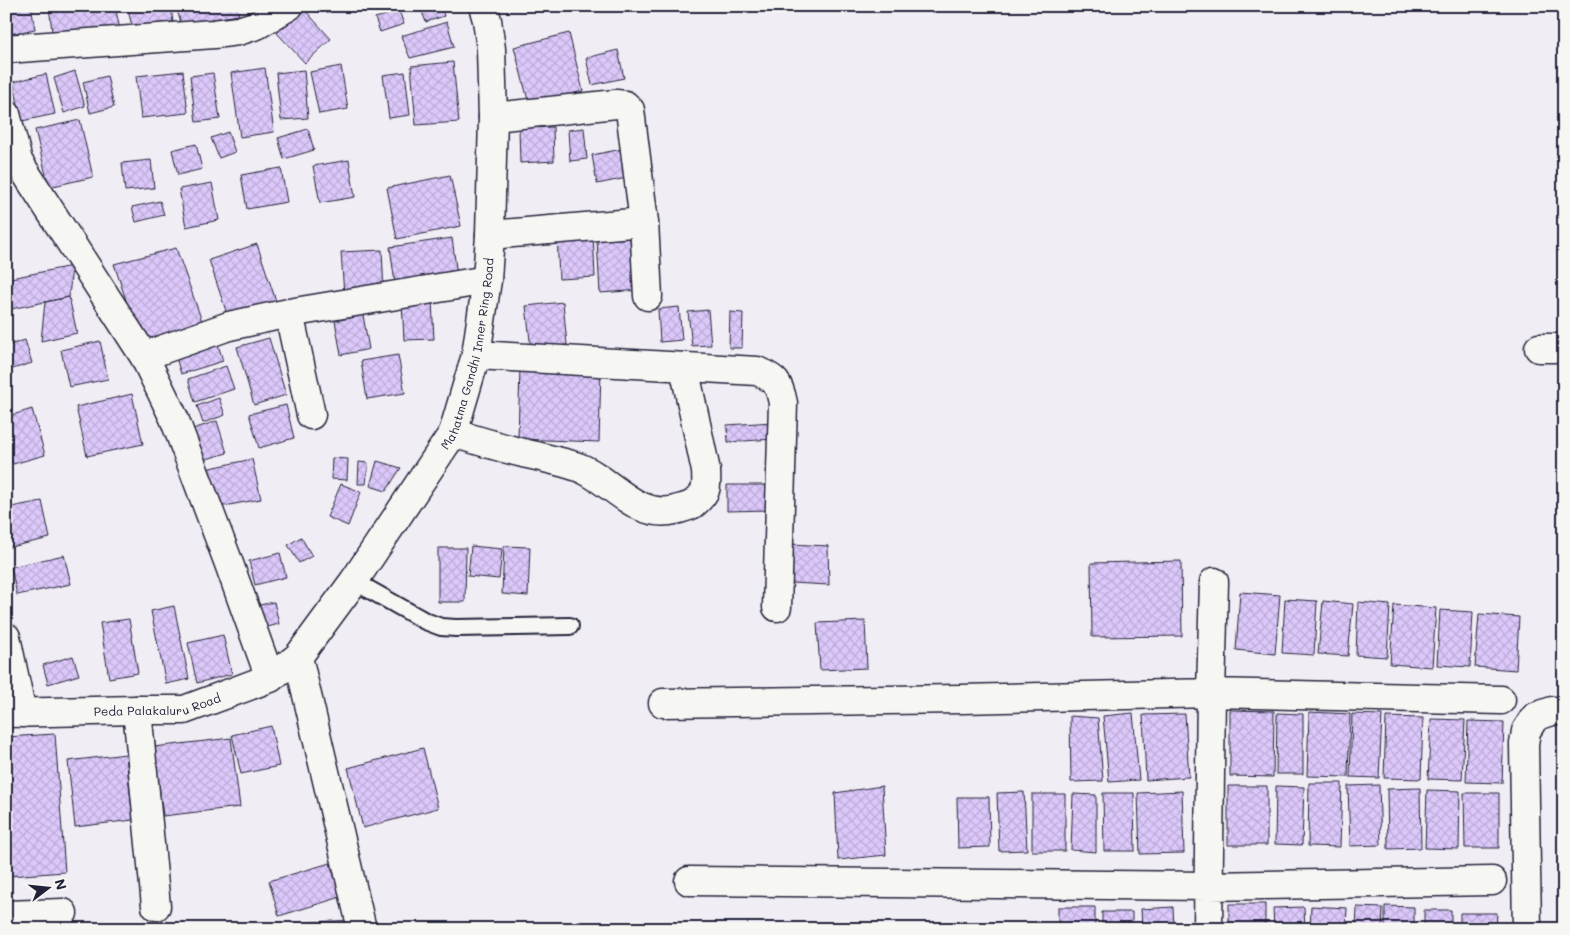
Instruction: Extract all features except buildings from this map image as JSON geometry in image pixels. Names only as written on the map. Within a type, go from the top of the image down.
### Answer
[{"type":"street","name":"Mahatma Gandhi Inner Ring Road","points":[[298,657],[354,581],[454,433],[476,355],[487,280],[493,117],[491,49],[488,20],[483,6]]},
{"type":"street","points":[[6,49],[238,31],[257,25],[276,10]]},
{"type":"street","points":[[493,117],[625,104],[630,110],[644,222],[648,296]]},
{"type":"street","points":[[7,120],[18,161],[144,356],[174,418],[270,678]]},
{"type":"street","points":[[490,235],[644,222]]},
{"type":"street","points":[[144,356],[229,326],[289,312],[487,280]]},
{"type":"street","points":[[289,312],[311,415]]},
{"type":"street","points":[[476,355],[757,372],[773,377],[780,388],[783,403],[777,607]]},
{"type":"street","points":[[454,433],[586,470],[635,505],[654,511],[669,512],[689,506],[702,497],[707,484],[706,471],[684,367]]},
{"type":"street","points":[[1208,929],[1214,582]]},
{"type":"street","points":[[6,637],[14,713]]},
{"type":"street","points":[[298,657],[362,929]]},
{"type":"street","name":"Peda Palakaluru Road","points":[[14,713],[184,710],[270,678],[298,657]]},
{"type":"street","points":[[663,703],[1211,693],[1501,700]]},
{"type":"street","points":[[137,710],[156,906]]},
{"type":"street","points":[[1527,929],[1524,744],[1526,731],[1535,717],[1564,711]]},
{"type":"street","points":[[689,881],[1209,886],[1492,881]]},
{"type":"street","points":[[6,915],[63,913]]},
{"type":"lane","points":[[354,581],[425,621],[441,627],[570,626]]}]
